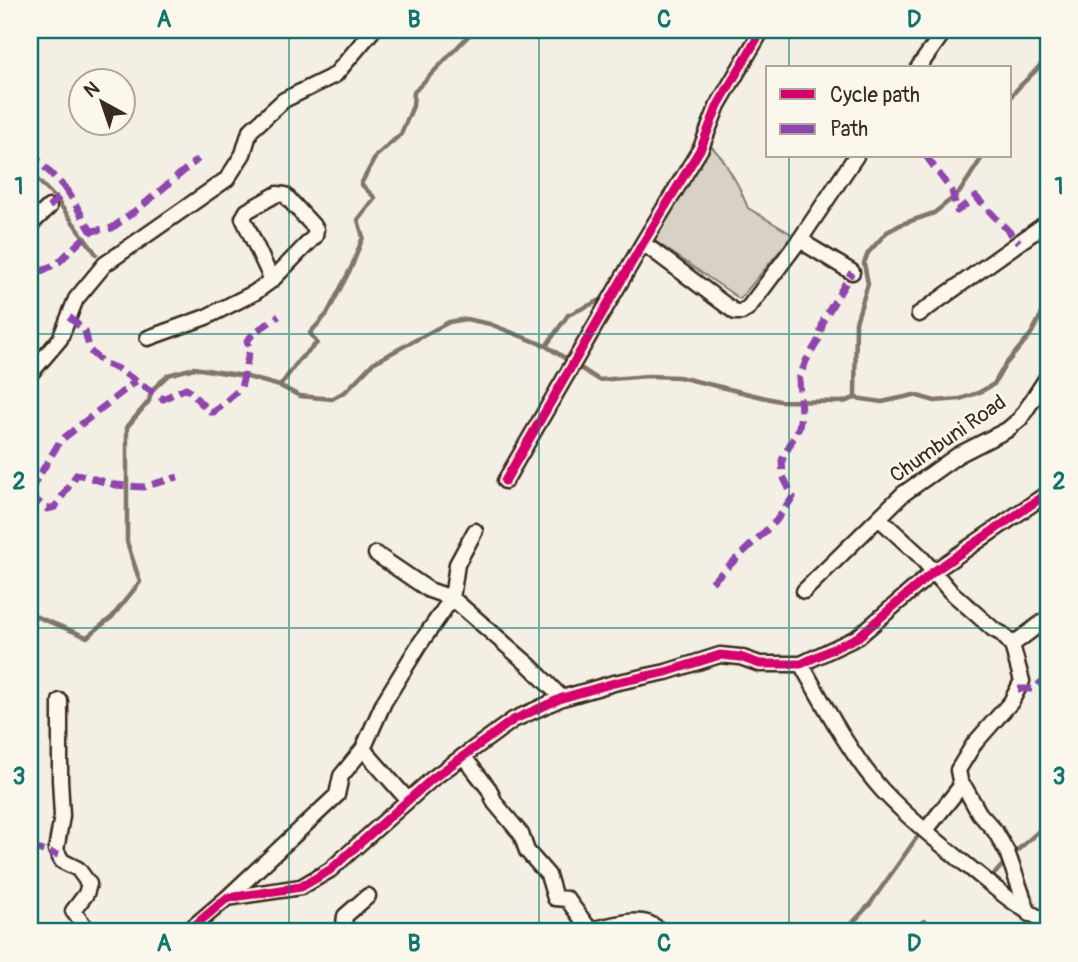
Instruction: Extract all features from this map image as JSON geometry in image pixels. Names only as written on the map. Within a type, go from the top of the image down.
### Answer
[{"type":"street","points":[[30,374],[60,339],[76,299],[105,264],[227,178],[243,154],[250,131],[284,100],[335,75],[373,30]]},
{"type":"street","points":[[505,481],[701,148],[718,105],[762,30]]},
{"type":"street","points":[[919,66],[944,30]]},
{"type":"street","points":[[643,243],[735,312],[742,312],[749,307],[801,238],[855,158]]},
{"type":"street","points":[[148,338],[206,317],[254,293],[272,280],[317,233],[285,195],[277,194],[247,211],[243,218],[272,280]]},
{"type":"street","points":[[30,225],[49,207]]},
{"type":"street","points":[[919,314],[1048,222]]},
{"type":"street","points":[[801,238],[808,246],[852,272]]},
{"type":"street","name":"Chumbuni Road","points":[[804,591],[903,494],[958,454],[1007,430],[1020,419],[1048,376]]},
{"type":"street","points":[[227,898],[301,887],[330,870],[407,799],[463,756],[513,720],[562,698],[666,672],[720,655],[740,657],[760,664],[801,664],[858,637],[933,572],[1048,493]]},
{"type":"street","points":[[880,519],[919,555],[950,591],[1012,645],[1022,681],[1011,702],[974,744],[958,770],[961,786],[995,831],[1030,914]]},
{"type":"street","points":[[187,932],[207,927],[227,898],[337,795],[341,776],[363,749],[384,702],[452,598],[457,564],[475,531]]},
{"type":"street","points":[[376,554],[429,590],[452,598],[529,665],[562,698]]},
{"type":"street","points":[[1012,645],[1048,618]]},
{"type":"street","points":[[801,664],[848,743],[882,789],[926,830],[1030,914],[1048,922]]},
{"type":"street","points":[[60,701],[62,816],[56,850],[62,861],[78,869],[89,884],[86,894],[73,911],[89,932]]},
{"type":"street","points":[[363,749],[407,799]]},
{"type":"street","points":[[463,756],[489,789],[495,803],[521,834],[527,851],[548,875],[555,898],[567,899],[590,930],[631,921],[648,922],[661,932]]},
{"type":"street","points":[[926,830],[961,786]]},
{"type":"street","points":[[343,932],[345,916],[368,896]]},
{"type":"shaded area","points":[[710,145],[722,158],[748,208],[793,235],[740,299],[652,239]]},
{"type":"waterway","points":[[280,386],[299,360],[317,343],[310,333],[327,314],[352,266],[363,237],[358,220],[375,198],[361,184],[376,156],[401,134],[413,106],[414,92],[474,30]]},
{"type":"waterway","points":[[1012,96],[1048,55]]},
{"type":"waterway","points":[[855,398],[856,322],[868,284],[864,263],[868,253],[887,232],[934,213],[959,193],[982,158]]},
{"type":"waterway","points":[[30,172],[56,199],[96,254]]},
{"type":"waterway","points":[[546,346],[568,315],[605,298]]},
{"type":"waterway","points":[[30,614],[87,637],[112,617],[140,582],[127,542],[127,427],[149,401],[151,391],[168,375],[194,368],[244,376],[280,386],[300,396],[332,399],[346,391],[373,363],[449,322],[466,319],[490,324],[546,346],[599,380],[648,376],[679,377],[779,401],[843,402],[855,398],[882,402],[914,395],[935,401],[960,399],[994,384],[1005,365],[1031,334],[1048,302]]},
{"type":"waterway","points":[[1012,855],[1048,823]]},
{"type":"waterway","points":[[844,932],[870,904],[920,833]]},
{"type":"waterway","points":[[991,878],[1006,861]]},
{"type":"waterway","points":[[910,932],[924,921],[933,928]]},
{"type":"marked path","points":[[30,152],[67,190]]},
{"type":"marked path","points":[[927,158],[952,191],[957,211],[976,197],[1019,242]]},
{"type":"marked path","points":[[40,272],[59,262],[91,231],[112,228],[198,159]]},
{"type":"marked path","points":[[49,207],[67,190],[91,231]]},
{"type":"marked path","points":[[712,582],[776,521],[793,497],[783,476],[782,460],[799,427],[799,379],[818,341],[824,319],[852,272]]},
{"type":"marked path","points":[[69,317],[85,331],[90,351],[103,363],[118,369],[163,399],[186,388],[210,412],[214,412],[241,388],[250,348],[247,341],[255,332],[279,316]]},
{"type":"marked path","points":[[30,491],[60,441],[136,381]]},
{"type":"marked path","points":[[30,495],[47,509],[55,507],[77,474],[115,485],[143,487],[178,477]]},
{"type":"marked path","points":[[1018,689],[1033,689],[1048,677]]},
{"type":"marked path","points":[[30,847],[58,855]]},
{"type":"cycle path","points":[[505,481],[701,148],[718,105],[762,30]]},
{"type":"cycle path","points":[[187,932],[227,898],[301,887],[330,870],[432,779],[513,720],[562,698],[666,672],[720,655],[740,657],[760,664],[801,664],[858,637],[933,572],[1048,493]]}]
